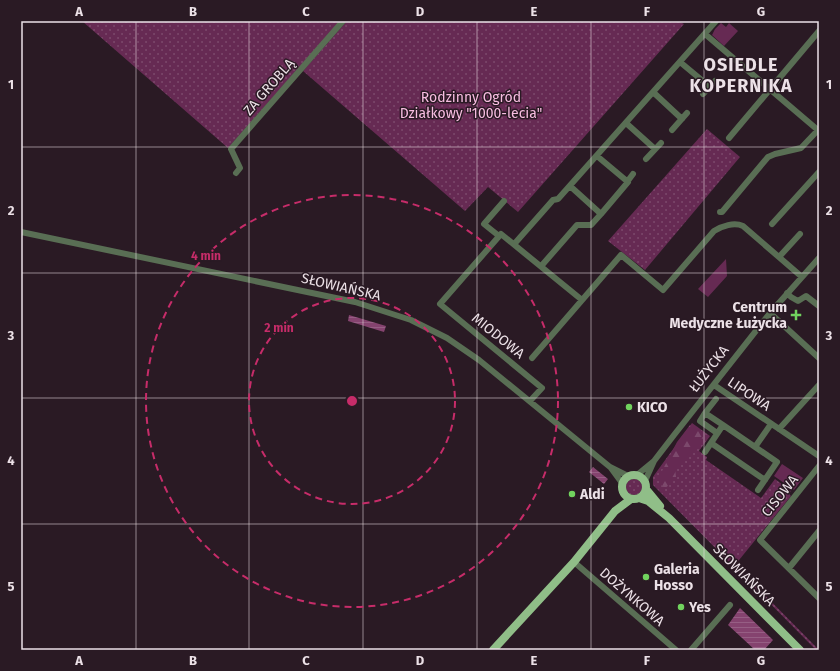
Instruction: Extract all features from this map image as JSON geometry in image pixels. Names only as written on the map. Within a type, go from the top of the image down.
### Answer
[{"type":"main road","points":[[493,650],[574,562],[615,511],[631,499],[639,498],[644,494],[646,485],[640,476],[628,476],[622,483],[623,492],[615,511]]},
{"type":"main road","name":"SŁOWIAŃSKA","points":[[646,485],[669,518]]},
{"type":"main road","points":[[623,492],[631,499]]},
{"type":"main road","name":"SŁOWIAŃSKA","points":[[639,498],[648,501],[669,518],[800,650]]},
{"type":"street","name":"ZA GROBLĄ","points":[[236,173],[240,168],[231,148],[343,21]]},
{"type":"street","points":[[516,242],[553,200],[558,199],[570,186],[716,21]]},
{"type":"street","points":[[704,34],[819,130],[801,148],[768,157],[722,212],[720,212]]},
{"type":"street","points":[[729,138],[818,34]]},
{"type":"street","points":[[680,62],[710,87]]},
{"type":"street","points":[[704,94],[715,81]]},
{"type":"street","points":[[653,92],[682,118]]},
{"type":"street","points":[[672,130],[687,113]]},
{"type":"street","points":[[626,123],[655,149]]},
{"type":"street","points":[[646,159],[661,143]]},
{"type":"street","points":[[597,156],[627,182]]},
{"type":"street","points":[[772,224],[819,172]]},
{"type":"street","points":[[543,264],[577,225],[591,225],[602,214],[633,174]]},
{"type":"street","points":[[570,186],[602,214]]},
{"type":"street","points":[[504,201],[484,224],[499,236],[501,234],[582,300]]},
{"type":"street","points":[[532,358],[621,255],[663,290],[714,231],[719,228],[735,224],[743,226],[802,277]]},
{"type":"street","name":"SŁOWIAŃSKA","points":[[21,232],[355,302],[411,320],[452,341],[479,360],[610,467],[628,476]]},
{"type":"street","points":[[779,257],[800,234]]},
{"type":"street","name":"MIODOWA","points":[[499,236],[440,304],[542,388],[530,401]]},
{"type":"street","name":"ŁUŻYCKA","points":[[637,475],[654,461],[786,293],[819,258]]},
{"type":"street","points":[[786,293],[791,298],[798,301],[806,296],[819,306]]},
{"type":"street","points":[[770,313],[819,358]]},
{"type":"street","name":"LIPOWA","points":[[714,384],[819,456]]},
{"type":"street","points":[[779,429],[819,385]]},
{"type":"street","name":"LIPOWA","points":[[705,413],[716,399]]},
{"type":"street","points":[[717,433],[700,421],[705,413],[777,462],[758,490]]},
{"type":"street","name":"LIPOWA","points":[[755,447],[771,424]]},
{"type":"street","points":[[705,452],[723,425]]},
{"type":"street","points":[[711,443],[765,480]]},
{"type":"street","name":"ŁUŻYCKA","points":[[646,485],[654,461]]},
{"type":"street","name":"CISOWA","points":[[789,568],[760,540],[819,466]]},
{"type":"street","name":"SŁOWIAŃSKA","points":[[610,467],[622,483]]},
{"type":"street","points":[[819,531],[789,568],[819,598]]},
{"type":"street","name":"DOŻYNKOWA","points":[[574,562],[676,650]]},
{"type":"street","points":[[691,650],[730,605]]},
{"type":"green space","points":[[82,21],[340,21],[228,148]]},
{"type":"green space","name":"Rodzinny Ogród Działkowy \"1000-lecia\"","points":[[347,21],[678,21],[684,24],[518,212],[488,187],[465,211],[303,71]]},
{"type":"green space","points":[[721,23],[726,27],[729,23],[738,31],[724,46],[712,35]]},
{"type":"green space","points":[[707,129],[740,157],[645,270],[608,241]]},
{"type":"green space","points":[[726,259],[727,276],[708,297],[698,289]]},
{"type":"green space","points":[[692,423],[710,436],[699,451],[707,457],[706,460],[761,498],[775,479],[791,491],[789,494],[791,496],[735,565],[819,650],[816,650],[653,485],[653,477]]},
{"type":"green space","points":[[690,425],[702,434],[702,438],[695,450],[690,453],[675,469],[676,477],[672,483],[665,488],[658,480],[677,442]]},
{"type":"green space","points":[[782,464],[803,478],[794,490],[774,476]]},
{"type":"green space","points":[[634,479],[640,481],[642,487],[640,493],[634,495],[628,493],[626,487],[628,481]]},
{"type":"shaded area","points":[[349,315],[386,326],[384,332],[348,321]]},
{"type":"shaded area","points":[[593,467],[608,479],[604,484],[589,472]]},
{"type":"shaded area","points":[[740,608],[773,640],[764,650],[755,650],[728,625]]},
{"type":"place","name":"Centrum Medyczne Łużycka","points":[[796,315]]},
{"type":"place","name":"KICO","points":[[629,407]]},
{"type":"place","name":"Aldi","points":[[572,494]]},
{"type":"place","name":"Galeria Hosso","points":[[646,577]]},
{"type":"place","name":"Yes","points":[[681,607]]},
{"type":"district","name":"OSIEDLE KOPERNIKA","points":[[741,75]]}]
